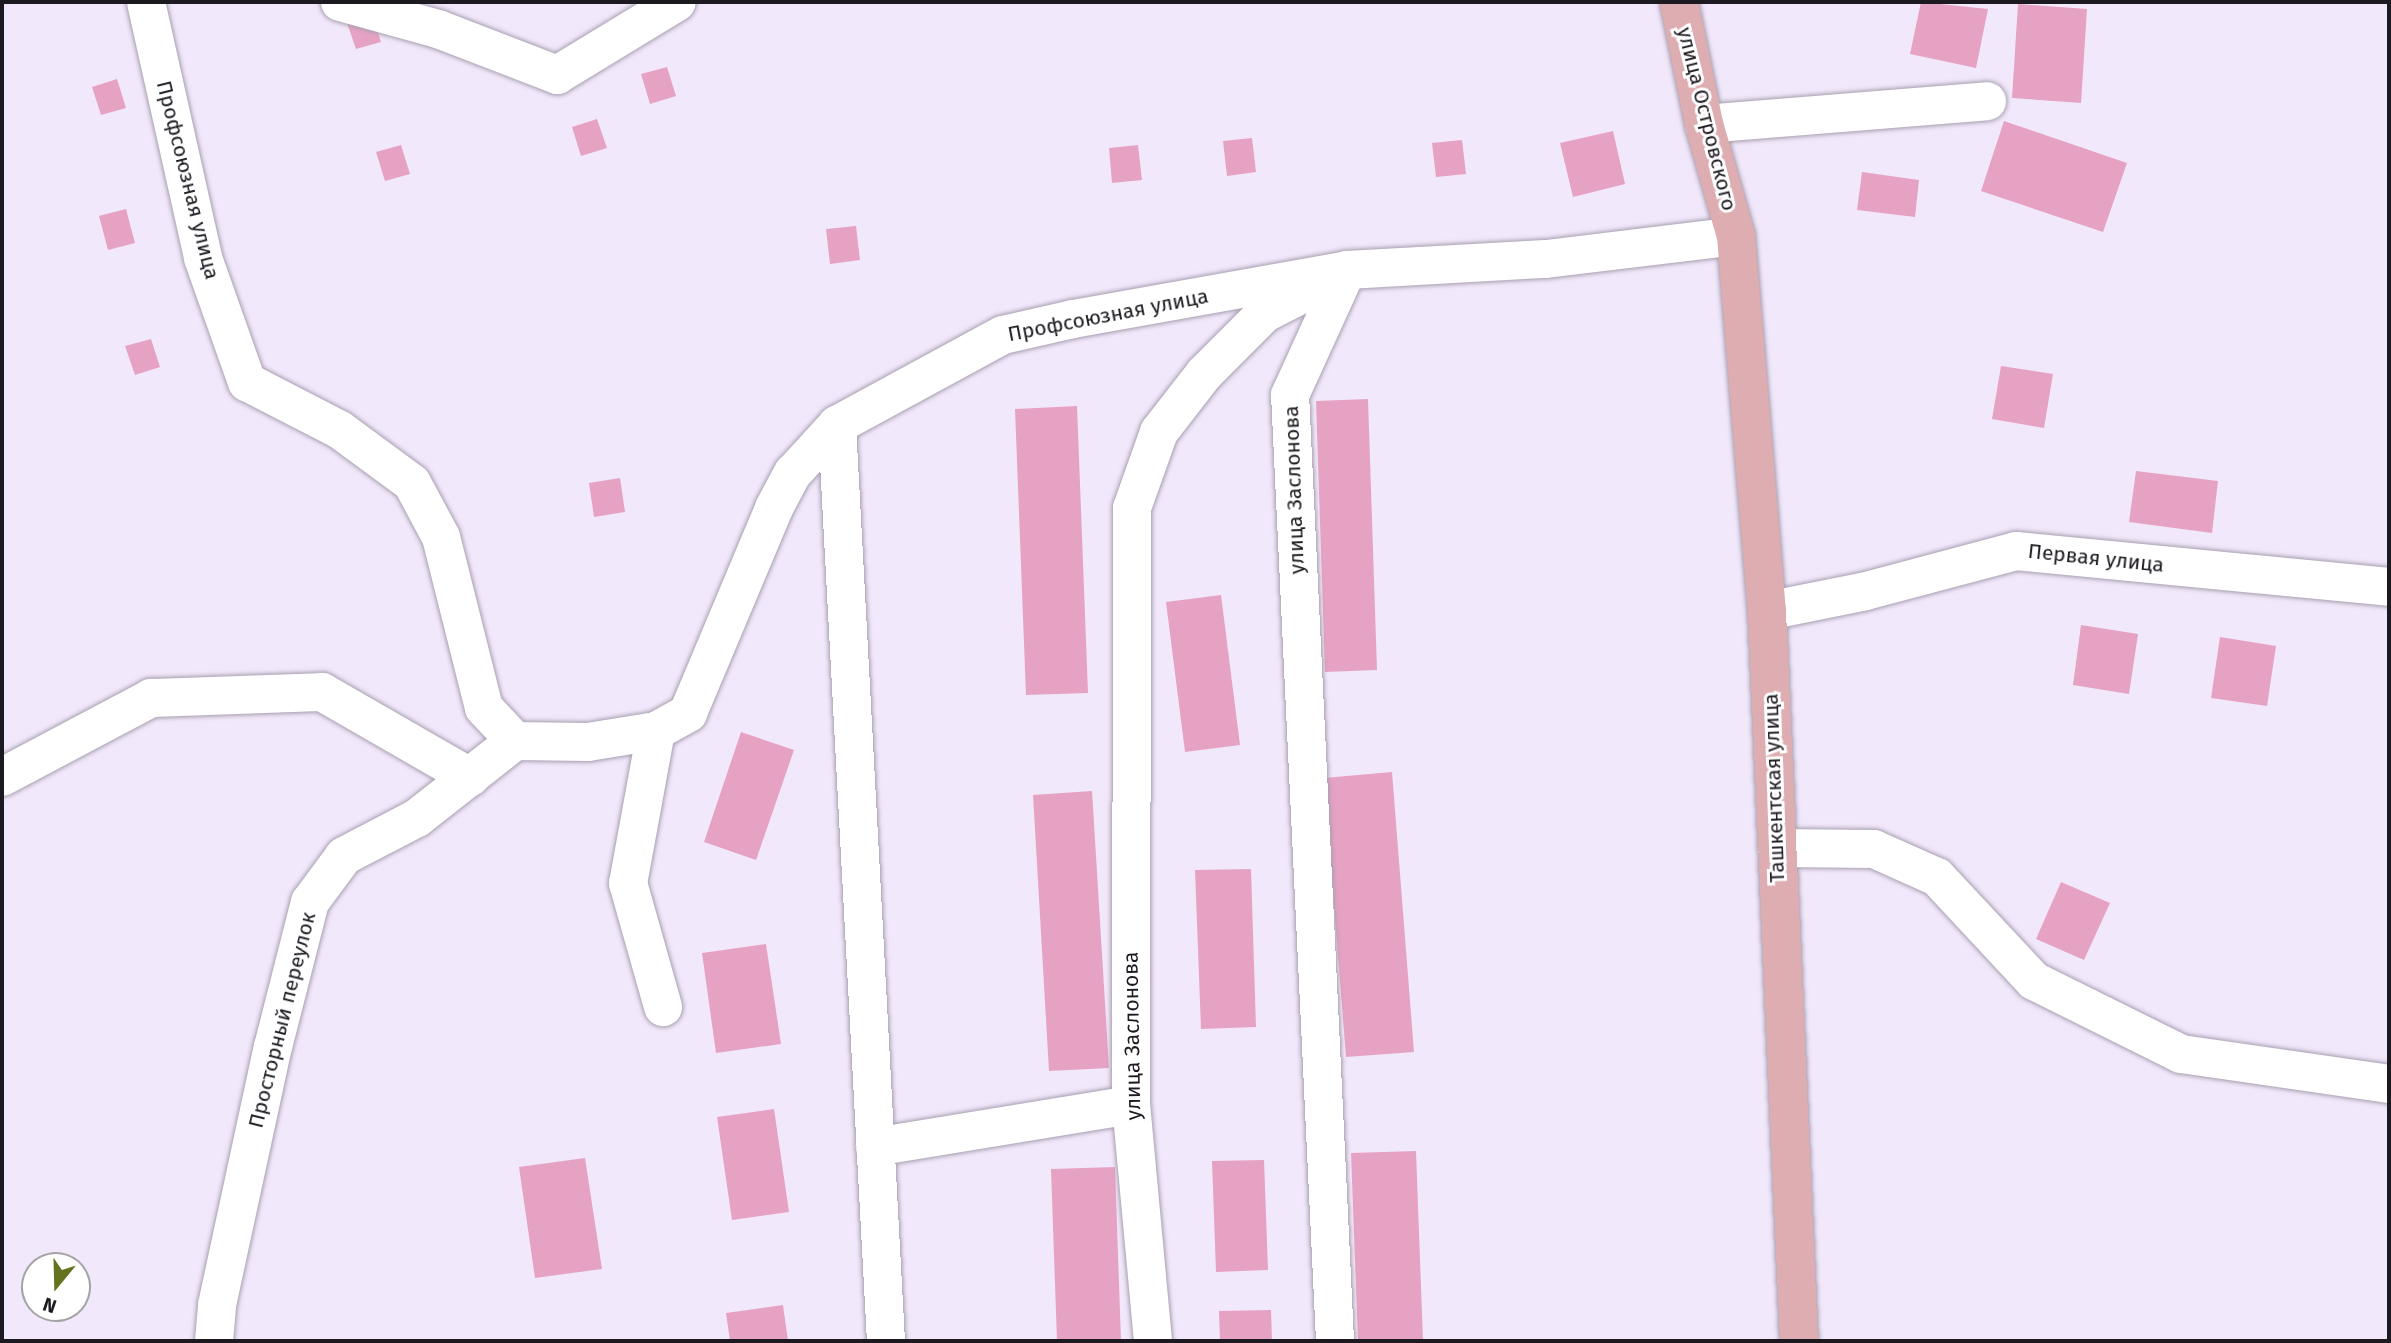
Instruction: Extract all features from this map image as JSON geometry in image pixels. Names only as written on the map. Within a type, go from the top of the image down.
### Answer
[{"type":"main road","name":"улица Островского","points":[[1679,2],[1704,124],[1736,236]]},
{"type":"main road","name":"Ташкентская улица","points":[[1736,236],[1767,611],[1799,1341]]},
{"type":"street","name":"Профсоюзная улица","points":[[146,2],[203,258],[247,382],[340,430],[412,483],[441,537],[484,708],[515,741],[588,742],[656,731],[688,713],[774,508],[793,472],[837,425],[1003,335],[1347,271],[1546,259],[1736,236]]},
{"type":"street","points":[[340,2],[438,29],[557,75],[677,2]]},
{"type":"street","points":[[1704,124],[1987,101]]},
{"type":"street","name":"улица Заслонова","points":[[1153,1341],[1131,1105],[1132,508],[1159,432],[1204,374],[1265,313],[1347,271]]},
{"type":"street","name":"улица Заслонова","points":[[1335,1341],[1290,396],[1347,271]]},
{"type":"street","points":[[837,425],[886,1341]]},
{"type":"street","name":"Первая улица","points":[[1767,611],[1866,591],[2016,551],[2389,587]]},
{"type":"street","points":[[2,777],[151,698],[322,692],[470,777],[515,741]]},
{"type":"street","points":[[656,731],[628,883],[663,1007]]},
{"type":"street","name":"Просторный переулок","points":[[214,1341],[217,1306],[261,1101],[310,902],[344,856],[417,818],[470,777]]},
{"type":"street","points":[[1777,848],[1874,849],[1937,877],[2034,981],[2181,1054],[2389,1084]]},
{"type":"street","points":[[874,1147],[1131,1105]]},
{"type":"building","points":[[1921,2],[1988,9],[1976,68],[1910,54]]},
{"type":"building","points":[[2018,4],[2087,9],[2081,103],[2012,98]]},
{"type":"building","points":[[372,12],[381,42],[356,49],[346,20]]},
{"type":"building","points":[[667,67],[676,96],[650,104],[641,74]]},
{"type":"building","points":[[117,79],[126,108],[101,115],[92,87]]},
{"type":"building","points":[[597,119],[607,148],[581,156],[572,127]]},
{"type":"building","points":[[2004,121],[2127,163],[2103,232],[1981,191]]},
{"type":"building","points":[[1613,131],[1625,184],[1573,197],[1560,143]]},
{"type":"building","points":[[1252,138],[1256,172],[1227,176],[1223,141]]},
{"type":"building","points":[[1462,140],[1466,174],[1436,177],[1432,143]]},
{"type":"building","points":[[401,145],[410,174],[385,181],[376,152]]},
{"type":"building","points":[[1138,145],[1142,180],[1112,183],[1109,148]]},
{"type":"building","points":[[1862,172],[1919,180],[1915,217],[1857,210]]},
{"type":"building","points":[[126,209],[135,243],[108,250],[99,216]]},
{"type":"building","points":[[856,226],[860,260],[830,264],[826,229]]},
{"type":"building","points":[[151,339],[160,367],[135,375],[125,346]]},
{"type":"building","points":[[2001,366],[2053,374],[2044,428],[1992,419]]},
{"type":"building","points":[[1368,399],[1377,670],[1325,672],[1316,401]]},
{"type":"building","points":[[1077,406],[1088,693],[1026,695],[1015,409]]},
{"type":"building","points":[[2136,471],[2218,481],[2212,533],[2129,522]]},
{"type":"building","points":[[620,478],[625,512],[594,517],[589,483]]},
{"type":"building","points":[[1221,595],[1240,745],[1185,752],[1166,602]]},
{"type":"building","points":[[2081,625],[2138,634],[2129,694],[2073,685]]},
{"type":"building","points":[[2220,637],[2276,646],[2267,706],[2211,698]]},
{"type":"building","points":[[741,732],[794,750],[756,860],[704,842]]},
{"type":"building","points":[[1392,772],[1414,1052],[1346,1057],[1324,778]]},
{"type":"building","points":[[1092,791],[1109,1068],[1049,1071],[1033,795]]},
{"type":"building","points":[[1251,869],[1256,1027],[1201,1029],[1195,870]]},
{"type":"building","points":[[2061,882],[2110,903],[2084,960],[2036,939]]},
{"type":"building","points":[[766,944],[781,1044],[716,1053],[702,953]]},
{"type":"building","points":[[774,1109],[789,1212],[732,1220],[717,1117]]},
{"type":"building","points":[[1416,1151],[1423,1341],[1358,1341],[1351,1153]]},
{"type":"building","points":[[585,1158],[602,1269],[535,1278],[519,1167]]},
{"type":"building","points":[[1264,1160],[1268,1270],[1216,1272],[1212,1161]]},
{"type":"building","points":[[1115,1167],[1121,1341],[1057,1341],[1051,1169]]},
{"type":"building","points":[[783,1305],[788,1341],[730,1341],[726,1313]]},
{"type":"building","points":[[1271,1310],[1272,1341],[1220,1341],[1219,1311]]}]
